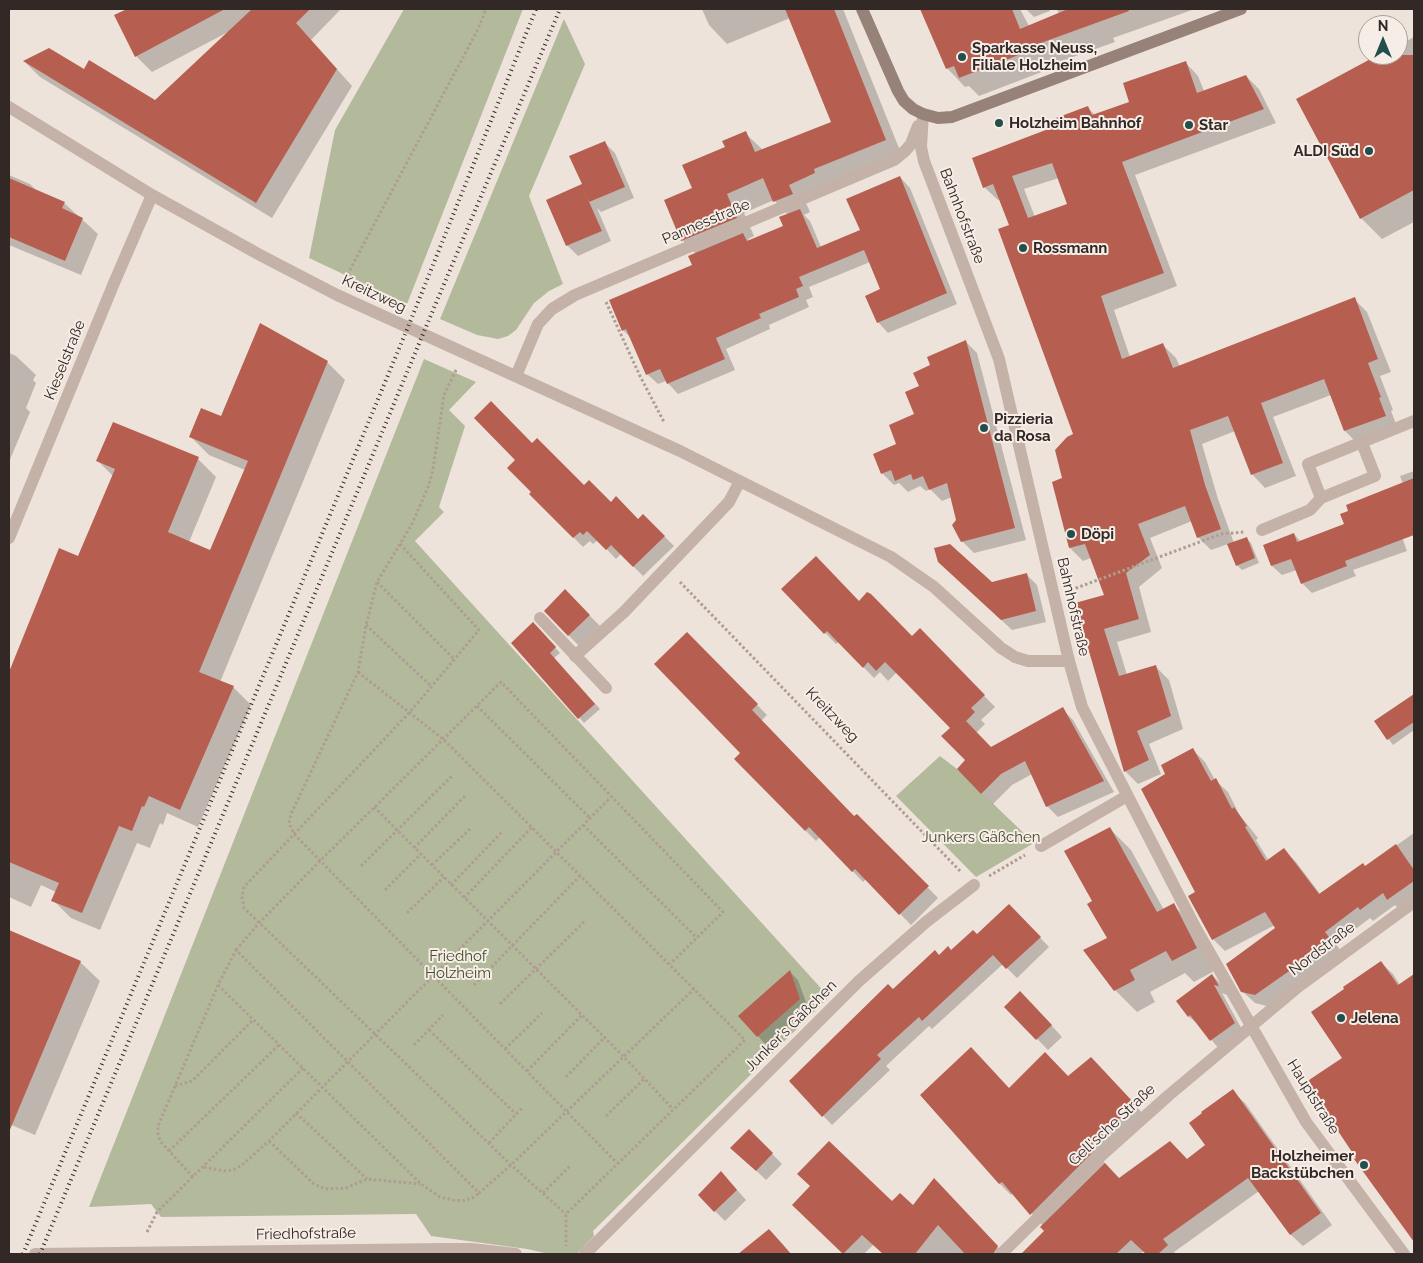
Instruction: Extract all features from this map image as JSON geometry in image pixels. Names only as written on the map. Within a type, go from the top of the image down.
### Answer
[{"type":"main road","points":[[862,9],[898,91],[908,105],[923,114],[938,118],[952,117],[1241,9]]},
{"type":"street","name":"Kreitzweg","points":[[9,107],[152,195],[337,295],[680,451],[891,557],[934,587],[1001,648],[1015,657],[1028,661],[1068,661]]},
{"type":"street","name":"Pannesstraße","points":[[516,376],[538,324],[552,309],[575,295],[894,160],[911,144],[923,114]]},
{"type":"street","name":"Bahnhofstraße","points":[[923,114],[921,141],[924,161],[999,359],[1068,661],[1082,707],[1195,926],[1252,1026]]},
{"type":"street","name":"Kieselstraße","points":[[9,538],[152,195]]},
{"type":"street","points":[[1321,498],[1308,464],[1414,422]]},
{"type":"street","points":[[1262,530],[1310,510],[1321,498],[1375,476],[1362,443]]},
{"type":"street","points":[[575,656],[624,612],[730,502],[740,481]]},
{"type":"street","points":[[540,618],[606,688]]},
{"type":"street","points":[[1040,846],[1127,796]]},
{"type":"street","name":"Junker's Gäßchen","points":[[585,1254],[859,981],[926,922],[974,885]]},
{"type":"street","name":"Nordstraße","points":[[1252,1026],[1306,982],[1414,902]]},
{"type":"street","name":"Gell'sche Straße","points":[[1001,1254],[1135,1124],[1252,1026]]},
{"type":"street","name":"Hauptstraße","points":[[1252,1026],[1306,1122],[1404,1254]]},
{"type":"street","name":"Friedhofstraße","points":[[36,1254],[442,1248],[516,1254]]},
{"type":"path","points":[[337,295],[478,29],[486,9]]},
{"type":"path","points":[[598,285],[640,376],[680,451]]},
{"type":"path","points":[[464,352],[444,395],[429,485],[412,524],[377,582],[366,625],[358,672],[290,814],[289,823],[294,834],[320,861],[617,1163]]},
{"type":"path","points":[[1053,594],[1074,589],[1222,534],[1262,530]]},
{"type":"path","points":[[400,544],[479,630],[410,712],[244,887],[242,897],[244,908],[511,1164],[566,1214]]},
{"type":"path","name":"Kreitzweg","points":[[666,568],[974,885]]},
{"type":"path","points":[[377,582],[454,660]]},
{"type":"path","points":[[366,625],[432,686]]},
{"type":"path","points":[[358,672],[443,739],[695,988],[745,1040],[566,1214],[566,1254]]},
{"type":"path","points":[[193,1177],[160,1141],[158,1126],[218,985],[236,950],[259,923],[320,861],[501,682],[723,912],[670,964]]},
{"type":"path","points":[[477,706],[590,818]]},
{"type":"path","points":[[361,866],[452,776]]},
{"type":"path","points":[[414,848],[466,795]]},
{"type":"path","points":[[204,1167],[224,1172],[233,1170],[269,1141],[611,797]]},
{"type":"path","points":[[374,808],[605,1037],[673,1109]]},
{"type":"path","points":[[583,825],[697,938]]},
{"type":"path","points":[[464,898],[532,827]]},
{"type":"path","points":[[432,866],[470,829]]},
{"type":"path","points":[[451,884],[502,832]]},
{"type":"path","points":[[974,885],[1040,846]]},
{"type":"path","points":[[385,890],[421,854]]},
{"type":"path","points":[[474,985],[581,875]]},
{"type":"path","points":[[407,913],[444,877]]},
{"type":"path","points":[[500,1004],[586,920]]},
{"type":"path","points":[[236,950],[479,1193]]},
{"type":"path","points":[[218,985],[421,1184],[440,1197],[462,1201],[472,1198],[479,1193],[511,1164],[695,988]]},
{"type":"path","points":[[505,1048],[542,1013]]},
{"type":"path","points":[[414,1045],[443,1015]]},
{"type":"path","points":[[527,1071],[582,1015]]},
{"type":"path","points":[[175,1086],[192,1082],[253,1020]]},
{"type":"path","points":[[429,1030],[516,1114]]},
{"type":"path","points":[[566,1077],[605,1037]]},
{"type":"path","points":[[169,1151],[279,1045]]},
{"type":"path","points":[[158,1212],[303,1068]]},
{"type":"path","points":[[606,1116],[645,1078]]},
{"type":"path","points":[[489,1143],[523,1106]]},
{"type":"path","points":[[296,1114],[367,1179]]},
{"type":"path","points":[[269,1141],[314,1184],[324,1189],[346,1188],[367,1179],[421,1184]]},
{"type":"path","points":[[542,1193],[570,1166]]},
{"type":"green space","points":[[404,9],[523,9],[407,304],[309,258],[335,130]]},
{"type":"green space","points":[[564,19],[585,64],[529,196],[563,284],[549,291],[534,303],[516,330],[508,336],[498,339],[477,335],[440,319]]},
{"type":"green space","name":"Friedhof Holzheim","points":[[424,359],[476,382],[449,410],[465,426],[439,507],[444,512],[415,541],[829,997],[593,1231],[594,1236],[577,1254],[549,1254],[527,1249],[431,1236],[416,1214],[161,1217],[151,1204],[89,1207]]},
{"type":"green space","name":"Junkers Gäßchen","points":[[940,756],[957,769],[1034,843],[976,877],[896,796]]},
{"type":"building","points":[[127,9],[225,9],[135,57],[114,15]]},
{"type":"building","points":[[252,9],[310,9],[296,23],[337,69],[256,203],[23,61],[49,48],[84,69],[89,60],[155,100]]},
{"type":"building","points":[[785,9],[834,9],[886,140],[814,169],[815,173],[789,185],[793,194],[773,202],[763,178],[727,194],[737,218],[681,241],[664,200],[692,188],[682,165],[725,147],[722,141],[746,131],[755,152],[831,122]]},
{"type":"building","points":[[920,9],[1012,9],[1020,29],[1068,9],[1128,9],[1129,11],[1027,48],[1029,51],[959,78],[954,66],[946,69]]},
{"type":"building","name":"ALDI Süd","points":[[1408,55],[1414,55],[1414,190],[1360,219],[1296,99],[1359,65],[1408,65]]},
{"type":"building","points":[[1186,61],[1197,93],[1246,75],[1264,109],[1122,162],[1164,273],[1101,296],[1122,359],[1163,343],[1173,368],[1355,297],[1378,359],[1368,363],[1386,416],[1344,431],[1324,379],[1261,403],[1283,463],[1251,475],[1228,416],[1190,430],[1205,485],[1221,529],[1197,538],[1185,506],[1138,524],[1150,555],[1126,573],[1139,619],[1104,629],[1119,676],[1156,665],[1171,716],[1137,731],[1149,760],[1124,772],[1075,603],[1104,595],[1085,544],[1069,548],[1052,482],[1062,478],[1055,450],[1067,437],[1073,434],[998,229],[1009,225],[993,184],[983,188],[972,158],[1051,128],[1048,121],[1088,106],[1092,115],[1129,102],[1123,83]],"holes":[[[1052,163],[1067,204],[1028,218],[1012,176]]]},
{"type":"building","points":[[605,141],[625,187],[589,202],[602,231],[566,246],[546,200],[582,184],[569,156]]},
{"type":"building","points":[[900,176],[947,293],[877,323],[865,296],[880,289],[864,250],[799,277],[803,286],[796,289],[799,297],[759,314],[761,318],[716,338],[725,359],[667,384],[660,369],[646,375],[626,329],[622,331],[609,300],[692,265],[688,256],[743,233],[747,241],[783,226],[779,217],[800,209],[817,248],[860,230],[846,199]]},
{"type":"building","points":[[9,178],[65,202],[62,208],[83,218],[65,261],[9,237]]},
{"type":"building","points":[[260,323],[328,361],[199,672],[234,686],[180,810],[149,796],[144,807],[142,806],[132,831],[119,826],[82,913],[51,901],[59,883],[9,862],[9,672],[59,548],[78,556],[115,469],[96,461],[113,422],[199,457],[168,532],[210,550],[248,461],[189,437],[201,408],[221,416]]},
{"type":"building","points":[[966,340],[1015,528],[961,542],[952,525],[956,520],[947,483],[929,490],[923,476],[913,480],[911,474],[895,481],[891,470],[881,474],[873,454],[896,444],[889,425],[914,414],[905,392],[919,386],[913,373],[930,365],[927,357]]},
{"type":"building","points":[[491,401],[532,443],[537,438],[584,485],[589,480],[611,502],[616,496],[638,519],[643,514],[665,536],[633,567],[611,545],[606,550],[587,531],[583,535],[580,532],[573,538],[529,494],[531,492],[507,468],[515,460],[474,418]]},
{"type":"building","points":[[1414,478],[1414,535],[1345,561],[1347,566],[1301,584],[1291,559],[1271,566],[1263,545],[1294,533],[1297,542],[1344,524],[1340,514],[1348,511],[1346,505]]},
{"type":"building","points":[[1247,537],[1255,558],[1236,566],[1227,544]]},
{"type":"building","points":[[950,544],[992,582],[1027,573],[1036,611],[1001,620],[938,562],[934,548]]},
{"type":"building","points":[[816,556],[859,601],[867,592],[912,636],[920,628],[985,695],[971,708],[975,712],[966,721],[991,747],[1063,707],[1104,781],[1046,807],[1025,761],[1001,774],[981,794],[957,769],[965,760],[941,736],[950,728],[885,662],[876,671],[868,662],[863,668],[827,631],[824,634],[781,589]]},
{"type":"building","points":[[565,589],[590,615],[568,636],[544,611]]},
{"type":"building","points":[[533,622],[556,647],[550,653],[595,704],[578,719],[511,643]]},
{"type":"building","points":[[687,632],[758,704],[752,710],[854,816],[857,814],[929,886],[899,915],[855,869],[852,872],[809,827],[805,831],[734,759],[740,753],[654,664]]},
{"type":"building","points":[[1414,694],[1414,722],[1387,740],[1374,721]]},
{"type":"building","points":[[1193,748],[1211,781],[1216,778],[1232,809],[1234,807],[1247,826],[1245,827],[1266,861],[1284,848],[1319,894],[1363,863],[1365,866],[1396,844],[1414,870],[1414,881],[1387,900],[1383,893],[1360,910],[1358,907],[1325,932],[1332,941],[1255,995],[1241,992],[1226,964],[1275,928],[1265,912],[1212,940],[1188,896],[1195,892],[1141,789],[1165,774],[1161,765]]},
{"type":"building","points":[[1110,827],[1157,912],[1174,903],[1197,948],[1172,961],[1166,951],[1130,970],[1135,980],[1114,991],[1083,950],[1107,938],[1087,904],[1092,901],[1064,851]]},
{"type":"building","points":[[1009,904],[1041,937],[1006,969],[993,955],[922,1021],[919,1017],[877,1055],[881,1059],[822,1117],[789,1081],[888,984],[893,989],[935,950],[939,955],[948,946],[951,950],[973,930],[977,934]]},
{"type":"building","points":[[9,930],[81,961],[9,1132]]},
{"type":"building","points":[[1381,961],[1398,985],[1414,974],[1414,1242],[1354,1159],[1356,1158],[1333,1121],[1306,1082],[1342,1058],[1311,1012]]},
{"type":"building","points":[[790,970],[800,999],[757,1037],[738,1016]]},
{"type":"building","points":[[1212,974],[1219,986],[1214,985],[1235,1023],[1210,1041],[1190,1015],[1188,1017],[1176,1001]]},
{"type":"building","points":[[1020,991],[1052,1025],[1036,1040],[1004,1007]]},
{"type":"building","points":[[971,1047],[1009,1088],[1045,1052],[1068,1076],[1091,1057],[1135,1104],[1090,1146],[1094,1151],[1030,1215],[1002,1182],[999,1184],[920,1095]]},
{"type":"building","points":[[1233,1089],[1321,1213],[1290,1235],[1248,1178],[1163,1239],[1168,1245],[1158,1254],[1146,1254],[1131,1240],[1116,1254],[1021,1254],[1044,1231],[1040,1227],[1105,1163],[1119,1178],[1170,1141],[1187,1159],[1205,1145],[1189,1123]]},
{"type":"building","points":[[749,1129],[773,1153],[756,1171],[730,1148]]},
{"type":"building","points":[[829,1141],[892,1201],[900,1193],[913,1205],[934,1178],[998,1246],[993,1254],[965,1254],[938,1225],[915,1254],[883,1254],[862,1235],[843,1254],[792,1205],[810,1186],[797,1174]]},
{"type":"building","points":[[721,1171],[737,1190],[714,1212],[698,1195]]},
{"type":"building","points":[[769,1229],[791,1254],[738,1254]]},
{"type":"railway","points":[[23,1254],[408,327],[536,9]]},
{"type":"railway","points":[[40,1254],[560,9]]},
{"type":"place","name":"Sparkasse Neuss, Filiale Holzheim","points":[[962,57]]},
{"type":"place","name":"Holzheim Bahnhof","points":[[999,123]]},
{"type":"place","name":"Star","points":[[1189,125]]},
{"type":"place","name":"ALDI Süd","points":[[1369,151]]},
{"type":"place","name":"Rossmann","points":[[1023,248]]},
{"type":"place","name":"Pizzieria da Rosa","points":[[984,428]]},
{"type":"place","name":"Döpi","points":[[1071,534]]},
{"type":"place","name":"Jelena","points":[[1341,1018]]},
{"type":"place","name":"Holzheimer Backstübchen","points":[[1364,1165]]}]
